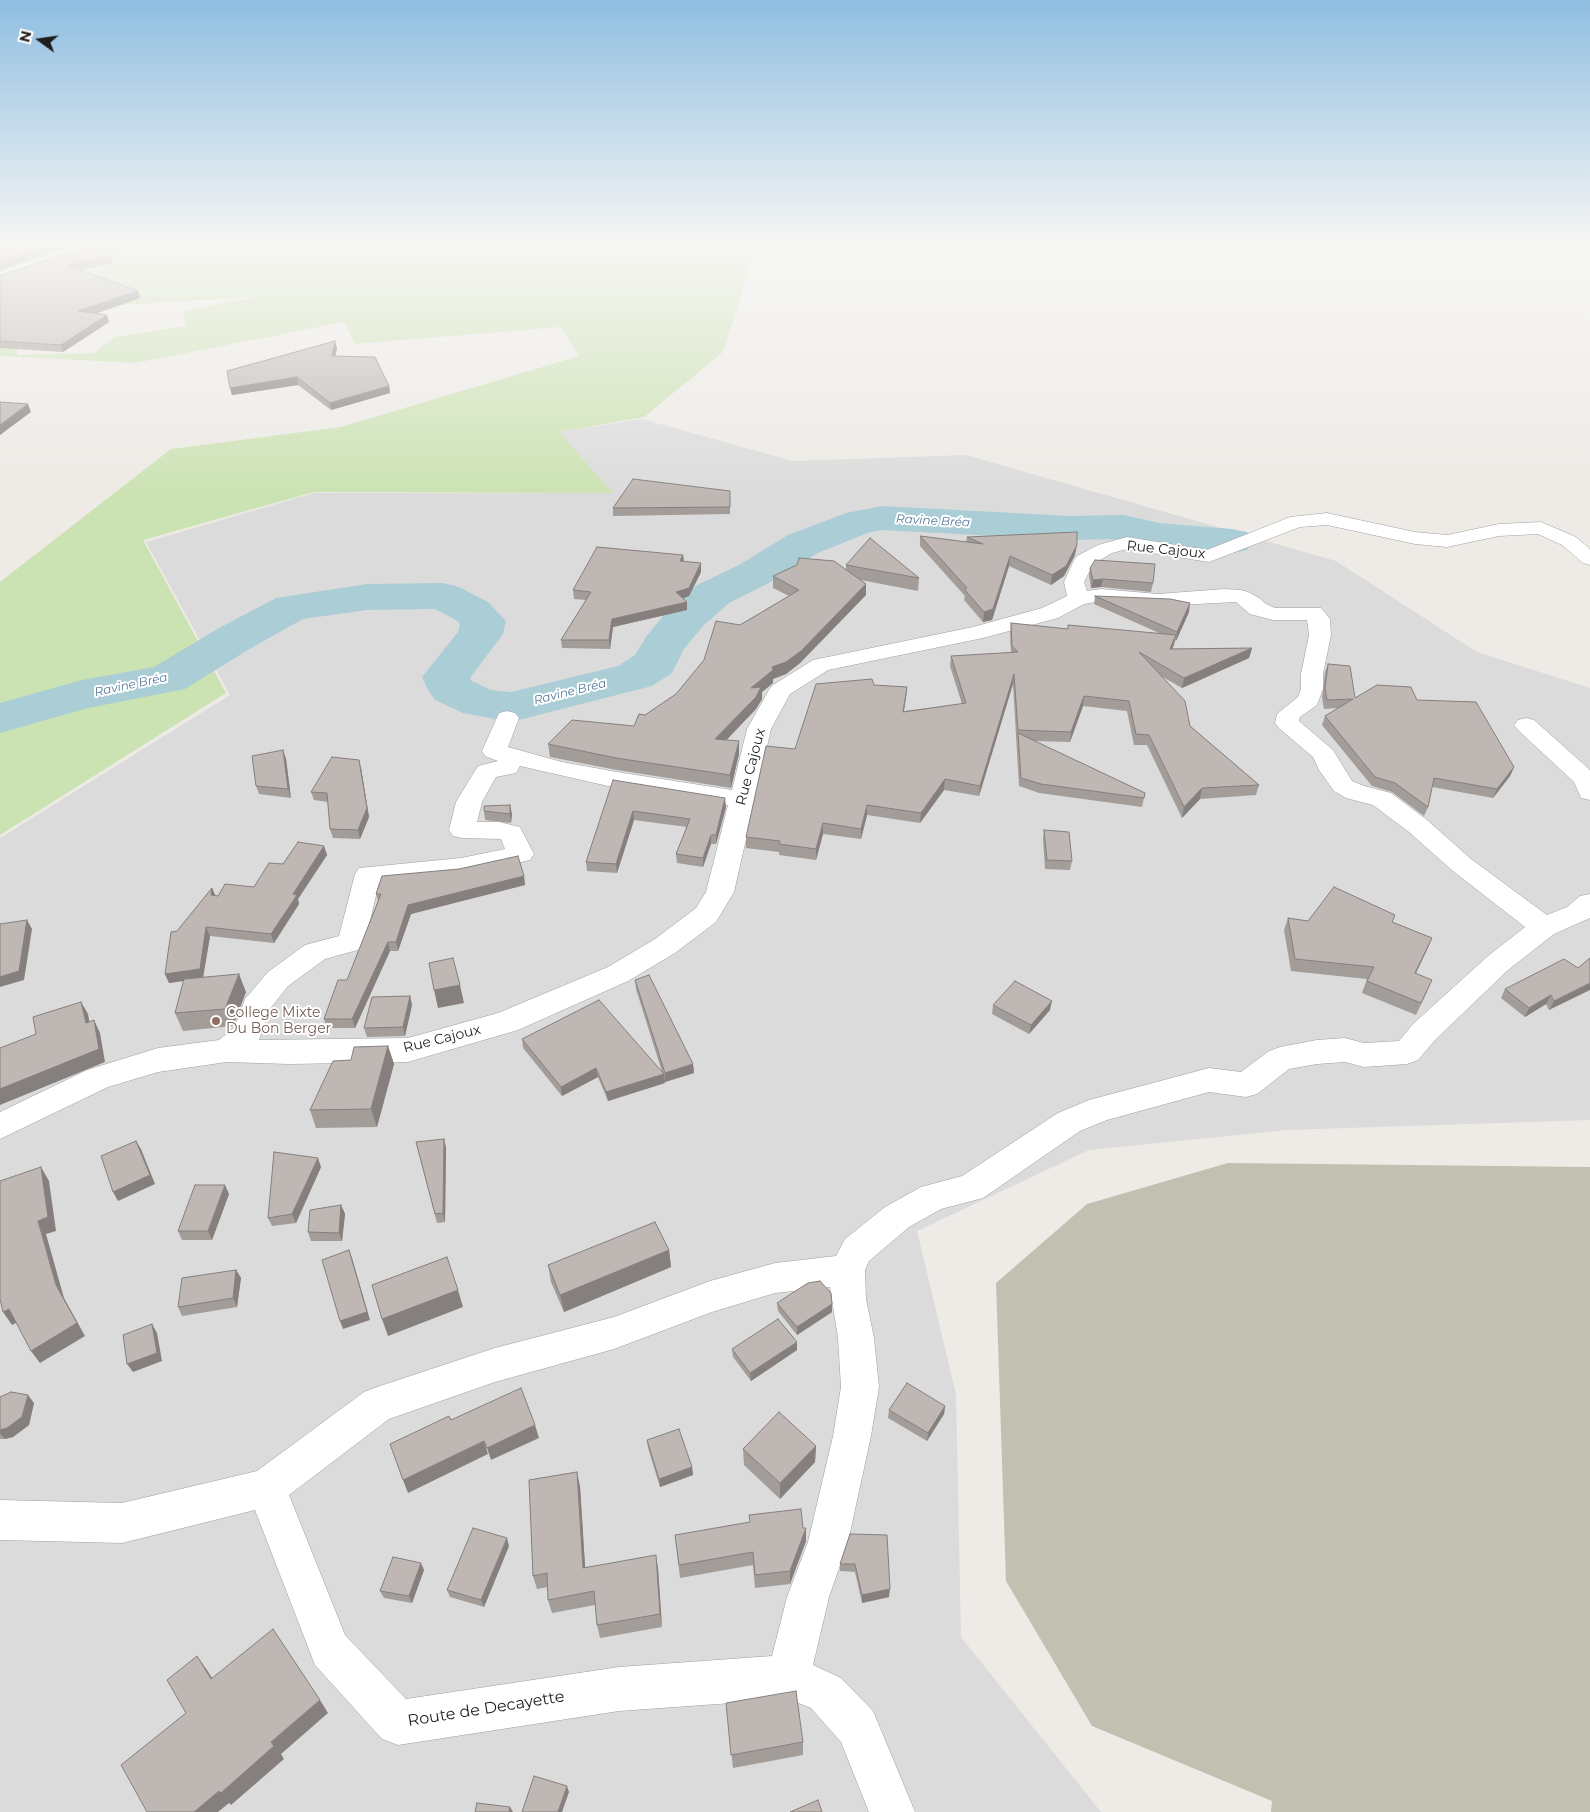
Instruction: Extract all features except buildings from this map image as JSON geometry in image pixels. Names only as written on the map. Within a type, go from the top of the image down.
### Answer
[{"type":"street","name":"Rue Cajoux","points":[[0,1126],[98,1078],[158,1060],[227,1050],[289,1052],[408,1050],[507,1022],[618,974],[665,946],[706,914],[720,892],[759,729],[781,690],[822,665],[975,633],[1050,613],[1078,599],[1074,582],[1084,560],[1104,549],[1127,544],[1209,556],[1297,521],[1327,519],[1415,538],[1447,541],[1499,530],[1541,528],[1569,541],[1590,559]]},
{"type":"street","points":[[1078,599],[1101,595],[1158,600],[1224,595],[1241,596],[1252,602],[1258,609],[1273,614],[1313,613],[1319,618],[1320,635],[1312,674],[1312,689],[1309,700],[1289,714],[1287,723],[1314,744],[1324,755],[1331,770],[1343,786],[1355,792],[1382,798],[1418,826],[1462,865],[1544,927]]},
{"type":"street","points":[[507,718],[494,751],[560,769],[617,780],[741,799]]},
{"type":"street","points":[[1526,725],[1585,779],[1590,792]]},
{"type":"street","points":[[227,1050],[248,1033],[255,1007],[278,979],[315,952],[351,942],[368,874],[410,873],[453,868],[521,854],[511,834],[500,830],[462,830],[469,802],[487,771],[507,768],[510,761],[506,754]]},
{"type":"street","points":[[788,1677],[808,1597],[828,1542],[852,1436],[860,1387],[856,1338],[848,1299],[847,1270],[857,1250],[897,1218],[934,1197],[971,1188],[1032,1149],[1068,1122],[1100,1108],[1208,1080],[1246,1084],[1280,1059],[1317,1052],[1345,1050],[1364,1055],[1407,1052],[1424,1032],[1498,963],[1544,927],[1577,914],[1590,903]]},
{"type":"street","points":[[0,1520],[122,1523],[266,1488],[377,1405],[495,1365],[614,1333],[710,1297],[775,1278],[847,1270]]},
{"type":"street","name":"Route de Decayette","points":[[266,1488],[330,1650],[398,1723],[618,1689],[788,1677],[826,1694],[857,1726],[892,1812]]},
{"type":"shaded area","points":[[642,419],[793,461],[966,455],[1336,561],[1477,652],[1590,688],[1590,1120],[1287,1130],[1089,1150],[917,1231],[956,1394],[961,1637],[1101,1812],[0,1812],[0,838],[230,695],[146,542],[314,493],[613,493],[558,432]]},
{"type":"shaded area","points":[[1228,1163],[1590,1167],[1590,1812],[1271,1812],[1272,1801],[1092,1726],[1006,1581],[996,1283],[1087,1204]]},
{"type":"green space","points":[[163,330],[305,330],[135,363],[0,356],[0,347],[19,342],[17,355],[94,353],[114,337]]},
{"type":"green space","points":[[348,330],[529,330],[355,344]]},
{"type":"green space","points":[[562,330],[730,330],[723,352],[644,417],[559,432],[613,493],[314,492],[143,540],[226,693],[0,835],[0,582],[171,449],[341,427],[579,356]]},
{"type":"waterway","name":"Ravine Bréa","points":[[0,718],[82,695],[168,679],[235,638],[292,607],[367,597],[443,596],[472,611],[483,621],[480,634],[446,677],[452,690],[480,703],[511,707],[635,676],[655,663],[662,647],[687,616],[713,594],[754,574],[803,544],[860,522],[882,518],[946,523],[1070,528],[1124,527],[1159,535],[1232,541]]},
{"type":"place","name":"College Mixte Du Bon Berger","points":[[216,1021]]}]
